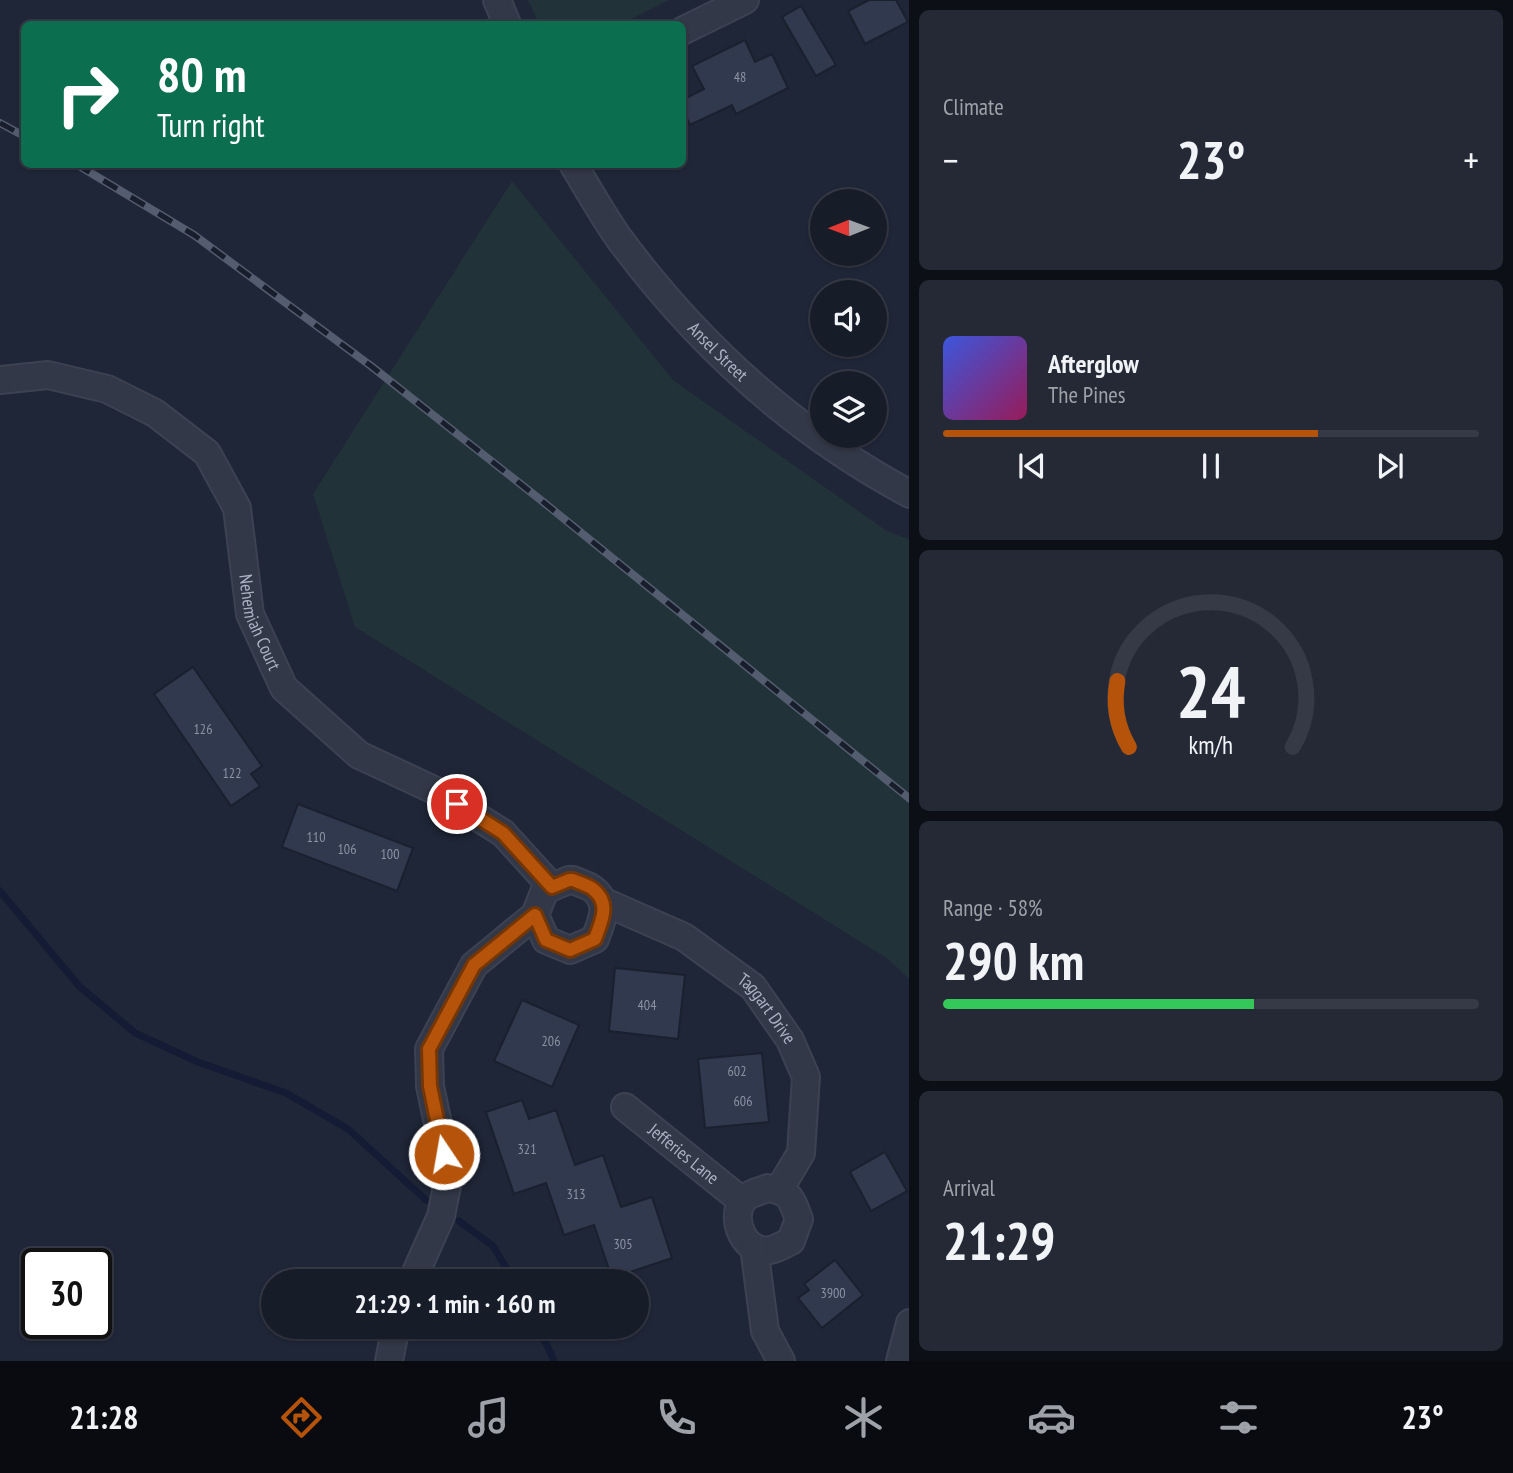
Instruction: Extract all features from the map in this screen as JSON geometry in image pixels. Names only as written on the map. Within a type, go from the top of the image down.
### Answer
[{"type":"street","points":[[497,0],[506,21]]},
{"type":"street","points":[[686,29],[745,0]]},
{"type":"street","name":"Ansel Street","points":[[576,168],[617,234],[662,294],[713,350],[769,400],[829,445],[909,494]]},
{"type":"street","name":"Nehemiah Court","points":[[0,380],[48,375],[107,389],[155,413],[207,453],[237,508],[250,614],[284,688],[359,755],[434,790],[503,833],[552,887]]},
{"type":"street","points":[[417,1269],[441,1216],[449,1176],[430,1086],[429,1049],[474,965],[535,915],[545,890],[573,880],[594,890],[602,901],[605,914],[595,939],[570,950],[546,940],[535,915]]},
{"type":"street","name":"Taggart Drive","points":[[602,901],[684,937],[753,986],[790,1040],[806,1077],[801,1153],[779,1190]]},
{"type":"street","name":"Jefferies Lane","points":[[625,1108],[742,1201]]},
{"type":"street","points":[[768,1188],[779,1190],[790,1197],[799,1219],[791,1241],[769,1251],[754,1247],[746,1242],[736,1220],[742,1201],[745,1197],[768,1188]]},
{"type":"street","points":[[754,1247],[765,1331],[781,1361]]},
{"type":"street","points":[[900,1361],[909,1323]]},
{"type":"street","points":[[389,1361],[393,1339]]},
{"type":"shaded area","points":[[528,0],[669,0],[627,21],[538,21]]},
{"type":"shaded area","points":[[512,181],[673,380],[887,531],[909,539],[909,979],[888,959],[355,627],[313,494]]},
{"type":"building","points":[[869,0],[896,0],[908,22],[865,44],[848,11]]},
{"type":"building","points":[[801,6],[836,65],[816,76],[782,17]]},
{"type":"building","points":[[745,40],[755,62],[772,54],[788,88],[736,114],[732,105],[690,125],[686,116],[686,98],[704,89],[692,66]]},
{"type":"building","points":[[193,667],[262,766],[251,774],[260,786],[231,806],[154,694]]},
{"type":"building","points":[[298,804],[413,848],[397,891],[282,847]]},
{"type":"building","points":[[615,968],[685,975],[678,1039],[609,1031]]},
{"type":"building","points":[[522,1000],[579,1025],[552,1087],[494,1061]]},
{"type":"building","points":[[762,1053],[769,1122],[705,1128],[698,1059]]},
{"type":"building","points":[[522,1100],[529,1119],[556,1110],[575,1165],[603,1155],[621,1207],[652,1197],[672,1258],[639,1269],[609,1269],[594,1225],[564,1235],[546,1183],[514,1194],[486,1112]]},
{"type":"building","points":[[885,1152],[907,1191],[871,1211],[850,1172]]},
{"type":"building","points":[[835,1260],[863,1295],[822,1328],[798,1298],[809,1290],[804,1284]]},
{"type":"waterway","points":[[0,891],[79,986],[135,1033],[198,1062],[286,1093],[348,1129],[426,1200]]},
{"type":"waterway","points":[[459,1221],[493,1246],[507,1269]]},
{"type":"waterway","points":[[544,1339],[554,1361]]},
{"type":"railway","points":[[0,123],[21,134]]},
{"type":"railway","points":[[83,168],[194,235],[371,366],[909,798]]},
{"type":"route","points":[[444,1154],[430,1086],[429,1049],[474,965],[535,915],[546,940],[570,950],[595,939],[605,914],[602,901],[594,890],[573,880],[552,887],[503,833],[457,804]]}]
